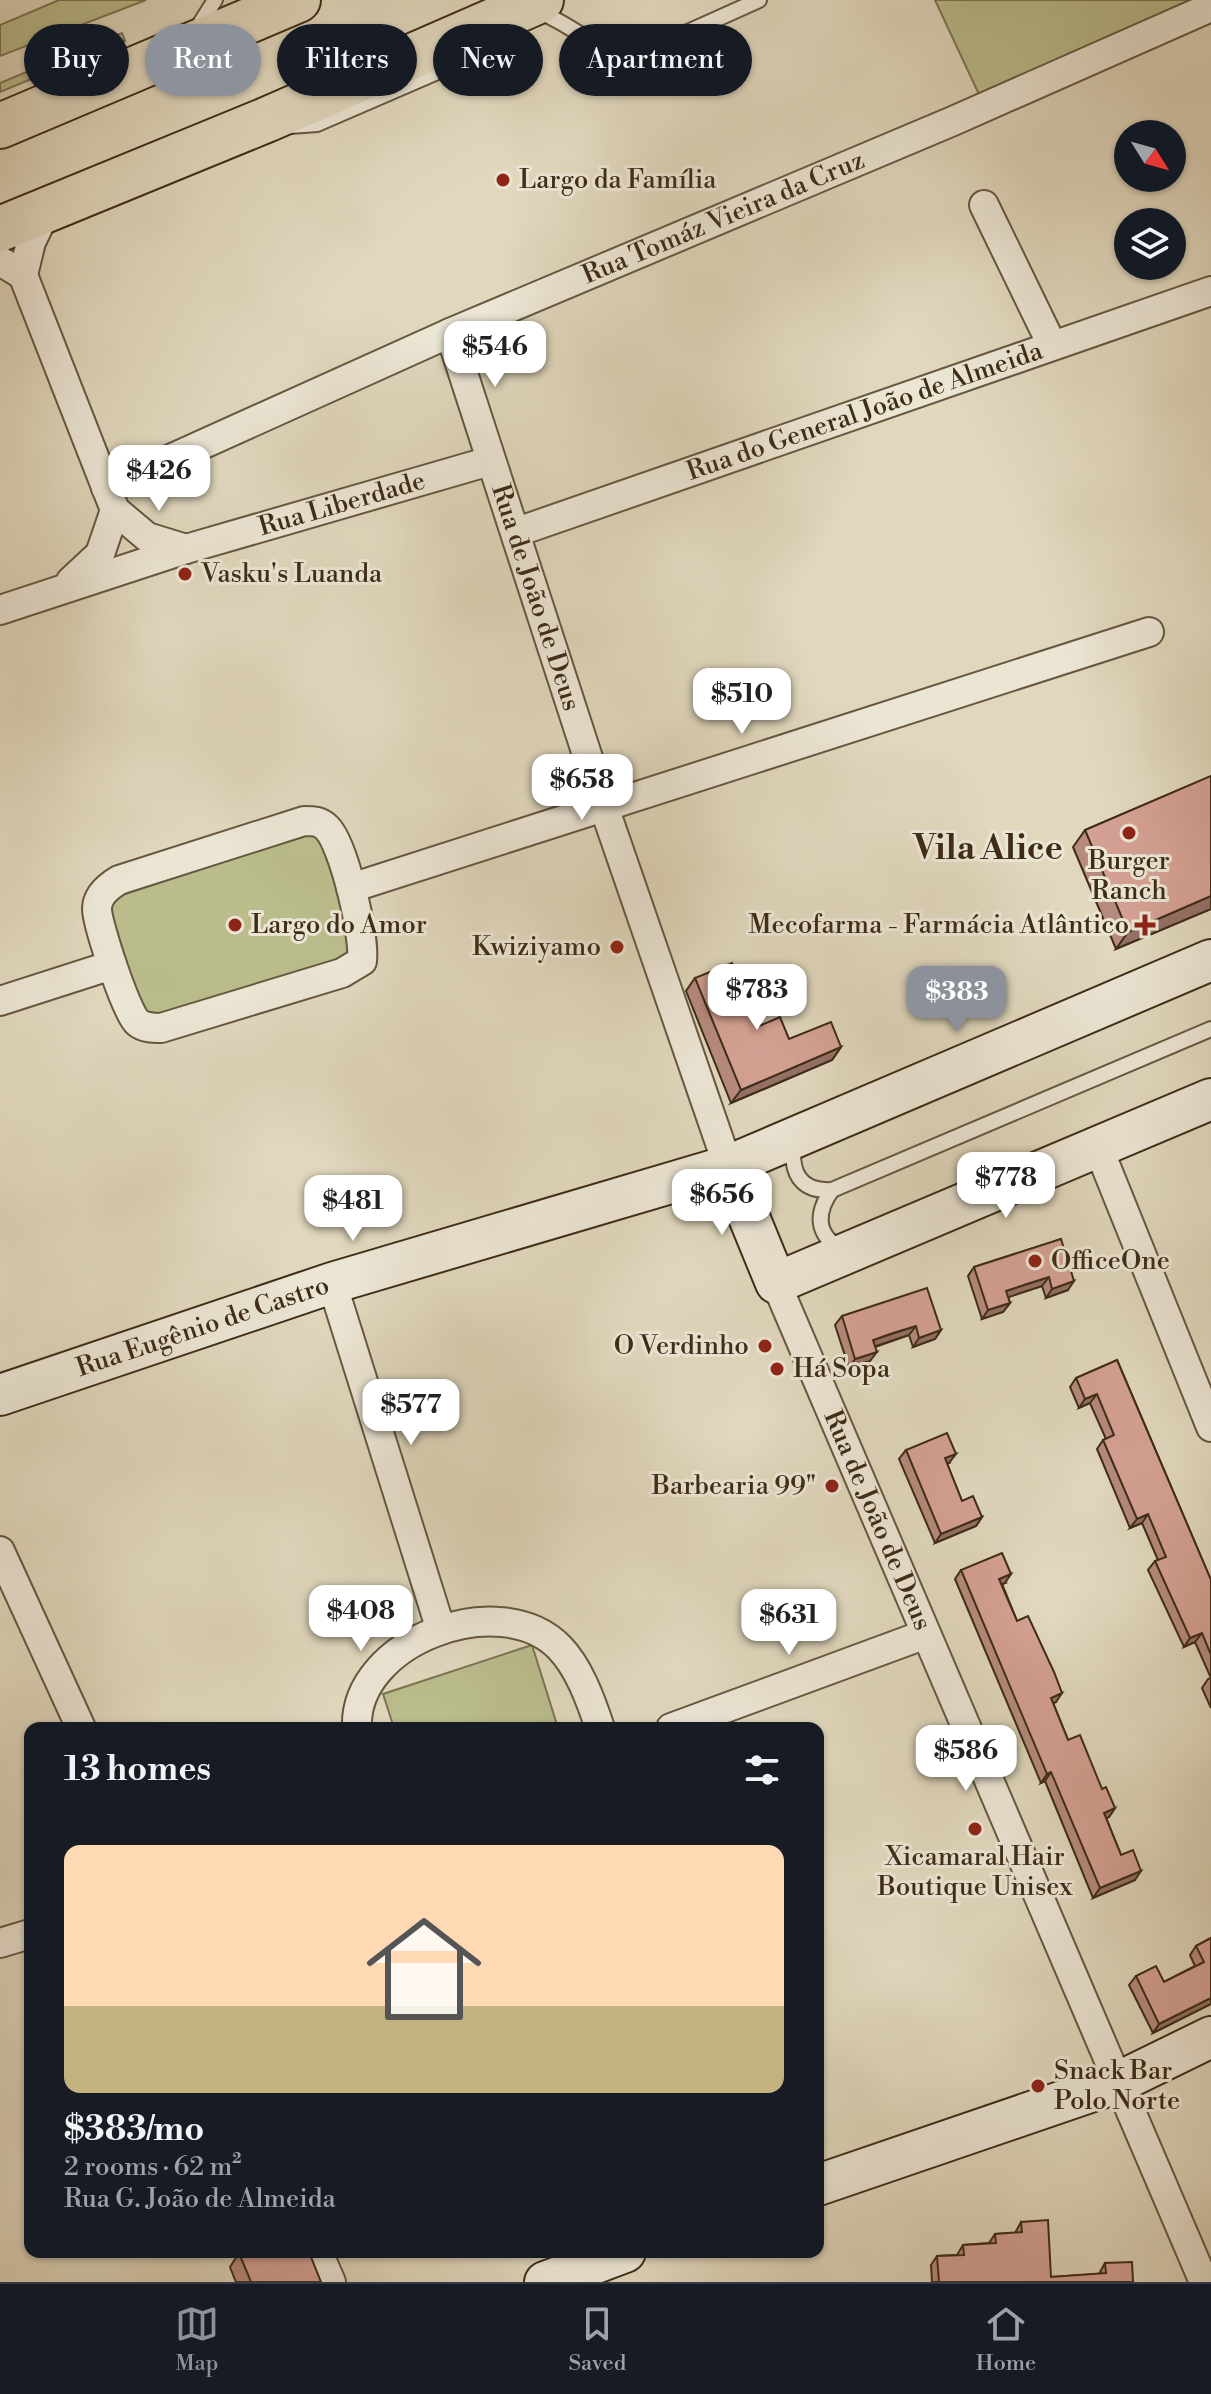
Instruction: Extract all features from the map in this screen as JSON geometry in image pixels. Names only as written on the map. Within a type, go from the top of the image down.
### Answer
[{"type":"highway","points":[[242,24],[298,0]]},
{"type":"highway","points":[[0,229],[266,120],[518,11]]},
{"type":"highway","points":[[0,126],[145,65]]},
{"type":"street","name":"Rua Tomáz Vieira da Cruz","points":[[110,499],[450,333],[938,127],[1211,7]]},
{"type":"street","points":[[984,205],[1052,345]]},
{"type":"street","points":[[46,211],[31,242],[11,268],[110,499],[147,537],[186,549]]},
{"type":"street","name":"Rua do General João de Almeida","points":[[517,532],[1211,291]]},
{"type":"street","name":"Rua de João de Deus","points":[[450,333],[604,807],[728,1166],[1204,2282]]},
{"type":"street","name":"Rua Liberdade","points":[[0,610],[186,549],[490,461]]},
{"type":"street","points":[[57,590],[84,572],[100,554],[110,499]]},
{"type":"street","points":[[351,888],[1149,632]]},
{"type":"street","points":[[304,821],[319,822],[330,831],[351,888],[364,946],[362,961],[342,973],[161,1028],[148,1028],[132,1016],[112,965],[97,909],[100,896],[119,880],[304,821]]},
{"type":"street","name":"Rua Eugênio de Castro","points":[[0,1395],[332,1283],[728,1166],[1211,960]]},
{"type":"street","points":[[0,1001],[112,965]]},
{"type":"street","points":[[776,1283],[1211,1099]]},
{"type":"street","points":[[1098,1147],[1211,1427]]},
{"type":"street","points":[[332,1283],[440,1627]]},
{"type":"street","points":[[0,1551],[78,1722]]},
{"type":"street","points":[[358,1722],[363,1699],[377,1674],[413,1641],[440,1627],[488,1622],[517,1625],[542,1635],[558,1646],[571,1663],[597,1722]]},
{"type":"street","points":[[687,1722],[926,1634]]},
{"type":"street","points":[[0,1943],[24,1936]]},
{"type":"street","points":[[824,2183],[1119,2082],[1211,2037]]},
{"type":"street","points":[[321,2258],[331,2282]]},
{"type":"street","points":[[545,2282],[609,2258]]},
{"type":"lane","points":[[200,24],[215,0]]},
{"type":"lane","points":[[518,11],[553,17],[604,49],[622,55],[639,54],[759,0]]},
{"type":"lane","points":[[795,1138],[793,1170],[798,1179],[814,1189],[832,1190],[1211,1029]]},
{"type":"lane","points":[[832,1190],[819,1215],[823,1232],[838,1248],[848,1251],[857,1248]]},
{"type":"green space","points":[[59,0],[146,0],[83,24],[24,24],[24,47],[0,56],[0,25]]},
{"type":"green space","points":[[935,0],[1200,0],[982,101]]},
{"type":"green space","points":[[24,73],[24,82],[0,92],[0,83]]},
{"type":"green space","points":[[320,829],[360,959],[145,1023],[107,900]]},
{"type":"green space","points":[[532,1645],[556,1722],[392,1722],[383,1694]]},
{"type":"building","points":[[1211,776],[1211,896],[1128,932],[1085,830]]},
{"type":"building","points":[[732,963],[759,1026],[780,1017],[789,1039],[831,1022],[841,1047],[741,1090],[695,978]]},
{"type":"building","points":[[1061,1239],[1074,1281],[1052,1289],[1049,1277],[1006,1291],[1010,1303],[988,1310],[974,1267]]},
{"type":"building","points":[[927,1288],[941,1330],[919,1338],[916,1326],[893,1333],[873,1340],[877,1352],[855,1359],[842,1316]]},
{"type":"building","points":[[1117,1360],[1211,1580],[1211,1655],[1202,1633],[1190,1638],[1155,1561],[1166,1557],[1148,1514],[1137,1519],[1103,1440],[1114,1435],[1097,1394],[1085,1399],[1076,1378]]},
{"type":"building","points":[[947,1433],[956,1454],[945,1458],[962,1501],[973,1496],[982,1517],[941,1534],[906,1450]]},
{"type":"building","points":[[1002,1553],[1011,1574],[999,1579],[1017,1621],[1028,1616],[1054,1672],[1062,1693],[1051,1698],[1068,1740],[1080,1735],[1102,1789],[1106,1787],[1115,1808],[1104,1813],[1121,1855],[1133,1850],[1141,1871],[1100,1888],[1051,1772],[1047,1774],[961,1570]]},
{"type":"building","points":[[1211,1938],[1211,1998],[1159,2024],[1136,1976],[1156,1966],[1164,1982],[1204,1962],[1196,1946]]},
{"type":"building","points":[[1048,2220],[1051,2277],[1106,2273],[1105,2263],[1132,2262],[1133,2282],[939,2282],[937,2256],[964,2255],[963,2245],[996,2243],[995,2234],[1022,2232],[1021,2222]]},
{"type":"building","points":[[241,2258],[311,2258],[321,2282],[251,2282]]},
{"type":"place","name":"Largo da Família","points":[[503,180]]},
{"type":"place","name":"Vasku's Luanda","points":[[185,574]]},
{"type":"place","name":"Burger Ranch","points":[[1129,833]]},
{"type":"place","name":"Largo do Amor","points":[[235,925]]},
{"type":"place","name":"Mecofarma - Farmácia Atlântico","points":[[1145,925]]},
{"type":"place","name":"Kwiziyamo","points":[[617,947]]},
{"type":"place","name":"OfficeOne","points":[[1035,1261]]},
{"type":"place","name":"O Verdinho","points":[[765,1346]]},
{"type":"place","name":"Há Sopa","points":[[777,1369]]},
{"type":"place","name":"Barbearia 99\"","points":[[832,1486]]},
{"type":"place","name":"Xicamaral Hair Boutique Unisex","points":[[975,1829]]},
{"type":"place","name":"Snack Bar Polo Norte","points":[[1038,2086]]},
{"type":"district","name":"Vila Alice","points":[[988,849]]}]
